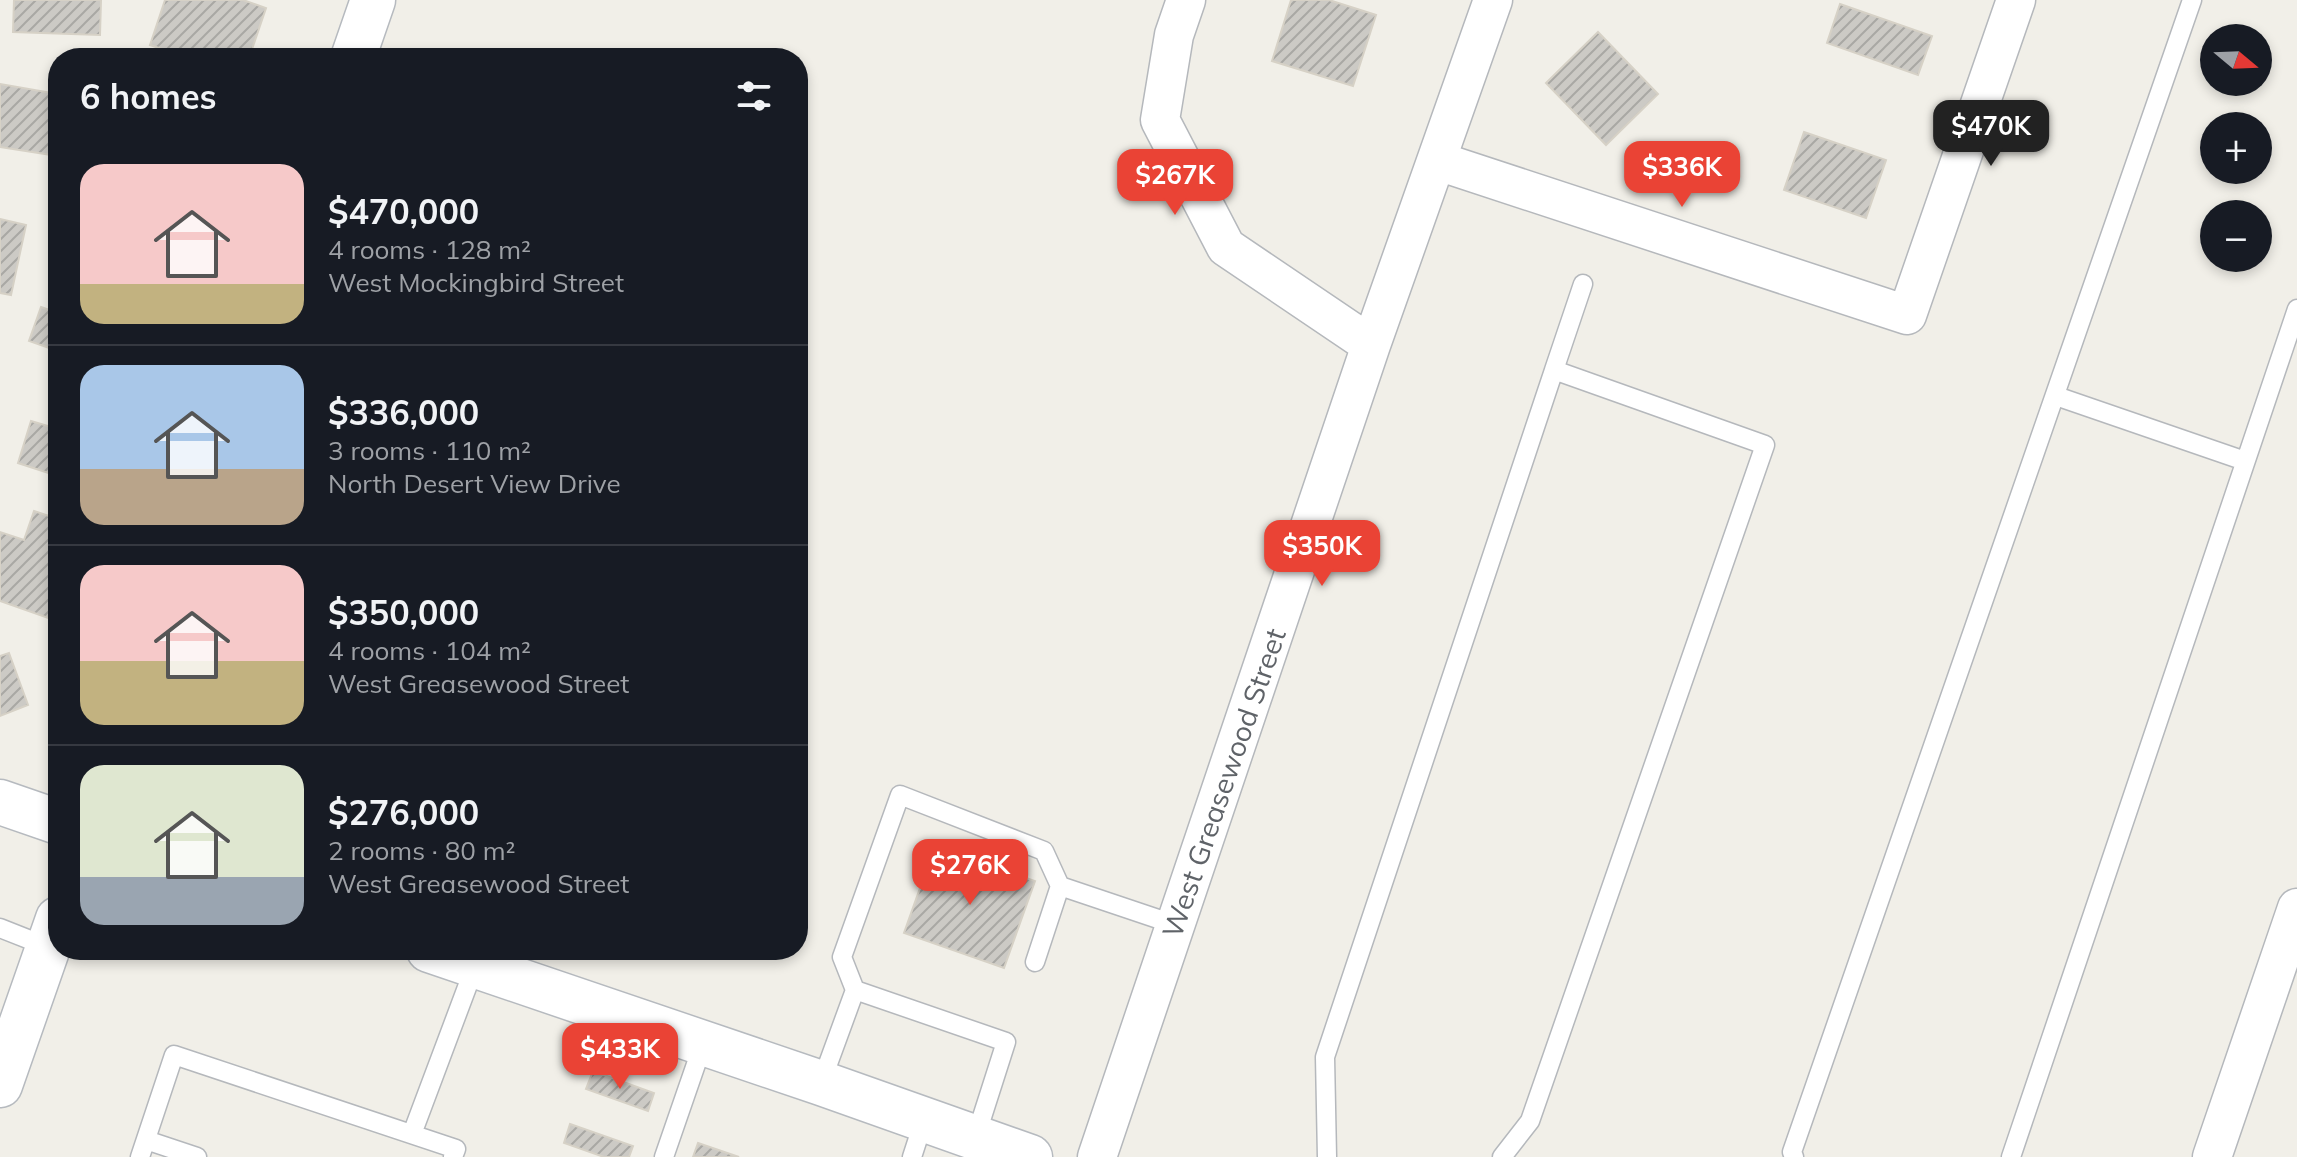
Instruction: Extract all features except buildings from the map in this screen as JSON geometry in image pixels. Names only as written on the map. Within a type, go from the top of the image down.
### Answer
[{"type":"street","points":[[356,48],[373,0]]},
{"type":"street","points":[[1186,0],[1174,35],[1160,120],[1226,247],[1371,345]]},
{"type":"street","name":"West Greasewood Street","points":[[1097,1157],[1371,345],[1493,0]]},
{"type":"street","points":[[1438,161],[1907,315],[2016,0]]},
{"type":"street","points":[[0,802],[48,819]]},
{"type":"street","points":[[2212,1157],[2297,908]]},
{"type":"street","points":[[0,1083],[48,947]]},
{"type":"street","points":[[458,960],[821,1083],[918,1138],[975,1139],[1030,1157]]},
{"type":"lane","points":[[1794,1157],[1792,1152],[2192,0]]},
{"type":"lane","points":[[1327,1157],[1325,1057],[1583,284]]},
{"type":"lane","points":[[2011,1157],[2297,309]]},
{"type":"lane","points":[[1502,1157],[1530,1121],[1765,445],[1554,370]]},
{"type":"lane","points":[[2056,396],[2245,461]]},
{"type":"lane","points":[[821,1083],[855,990],[842,957],[900,795],[1044,851],[1060,886],[1035,962]]},
{"type":"lane","points":[[1060,886],[1176,925]]},
{"type":"lane","points":[[0,928],[48,933]]},
{"type":"lane","points":[[412,1134],[475,966]]},
{"type":"lane","points":[[855,990],[1006,1042],[975,1139]]},
{"type":"lane","points":[[664,1157],[703,1044]]},
{"type":"lane","points":[[197,1157],[143,1148],[174,1055],[456,1149],[453,1157]]}]
